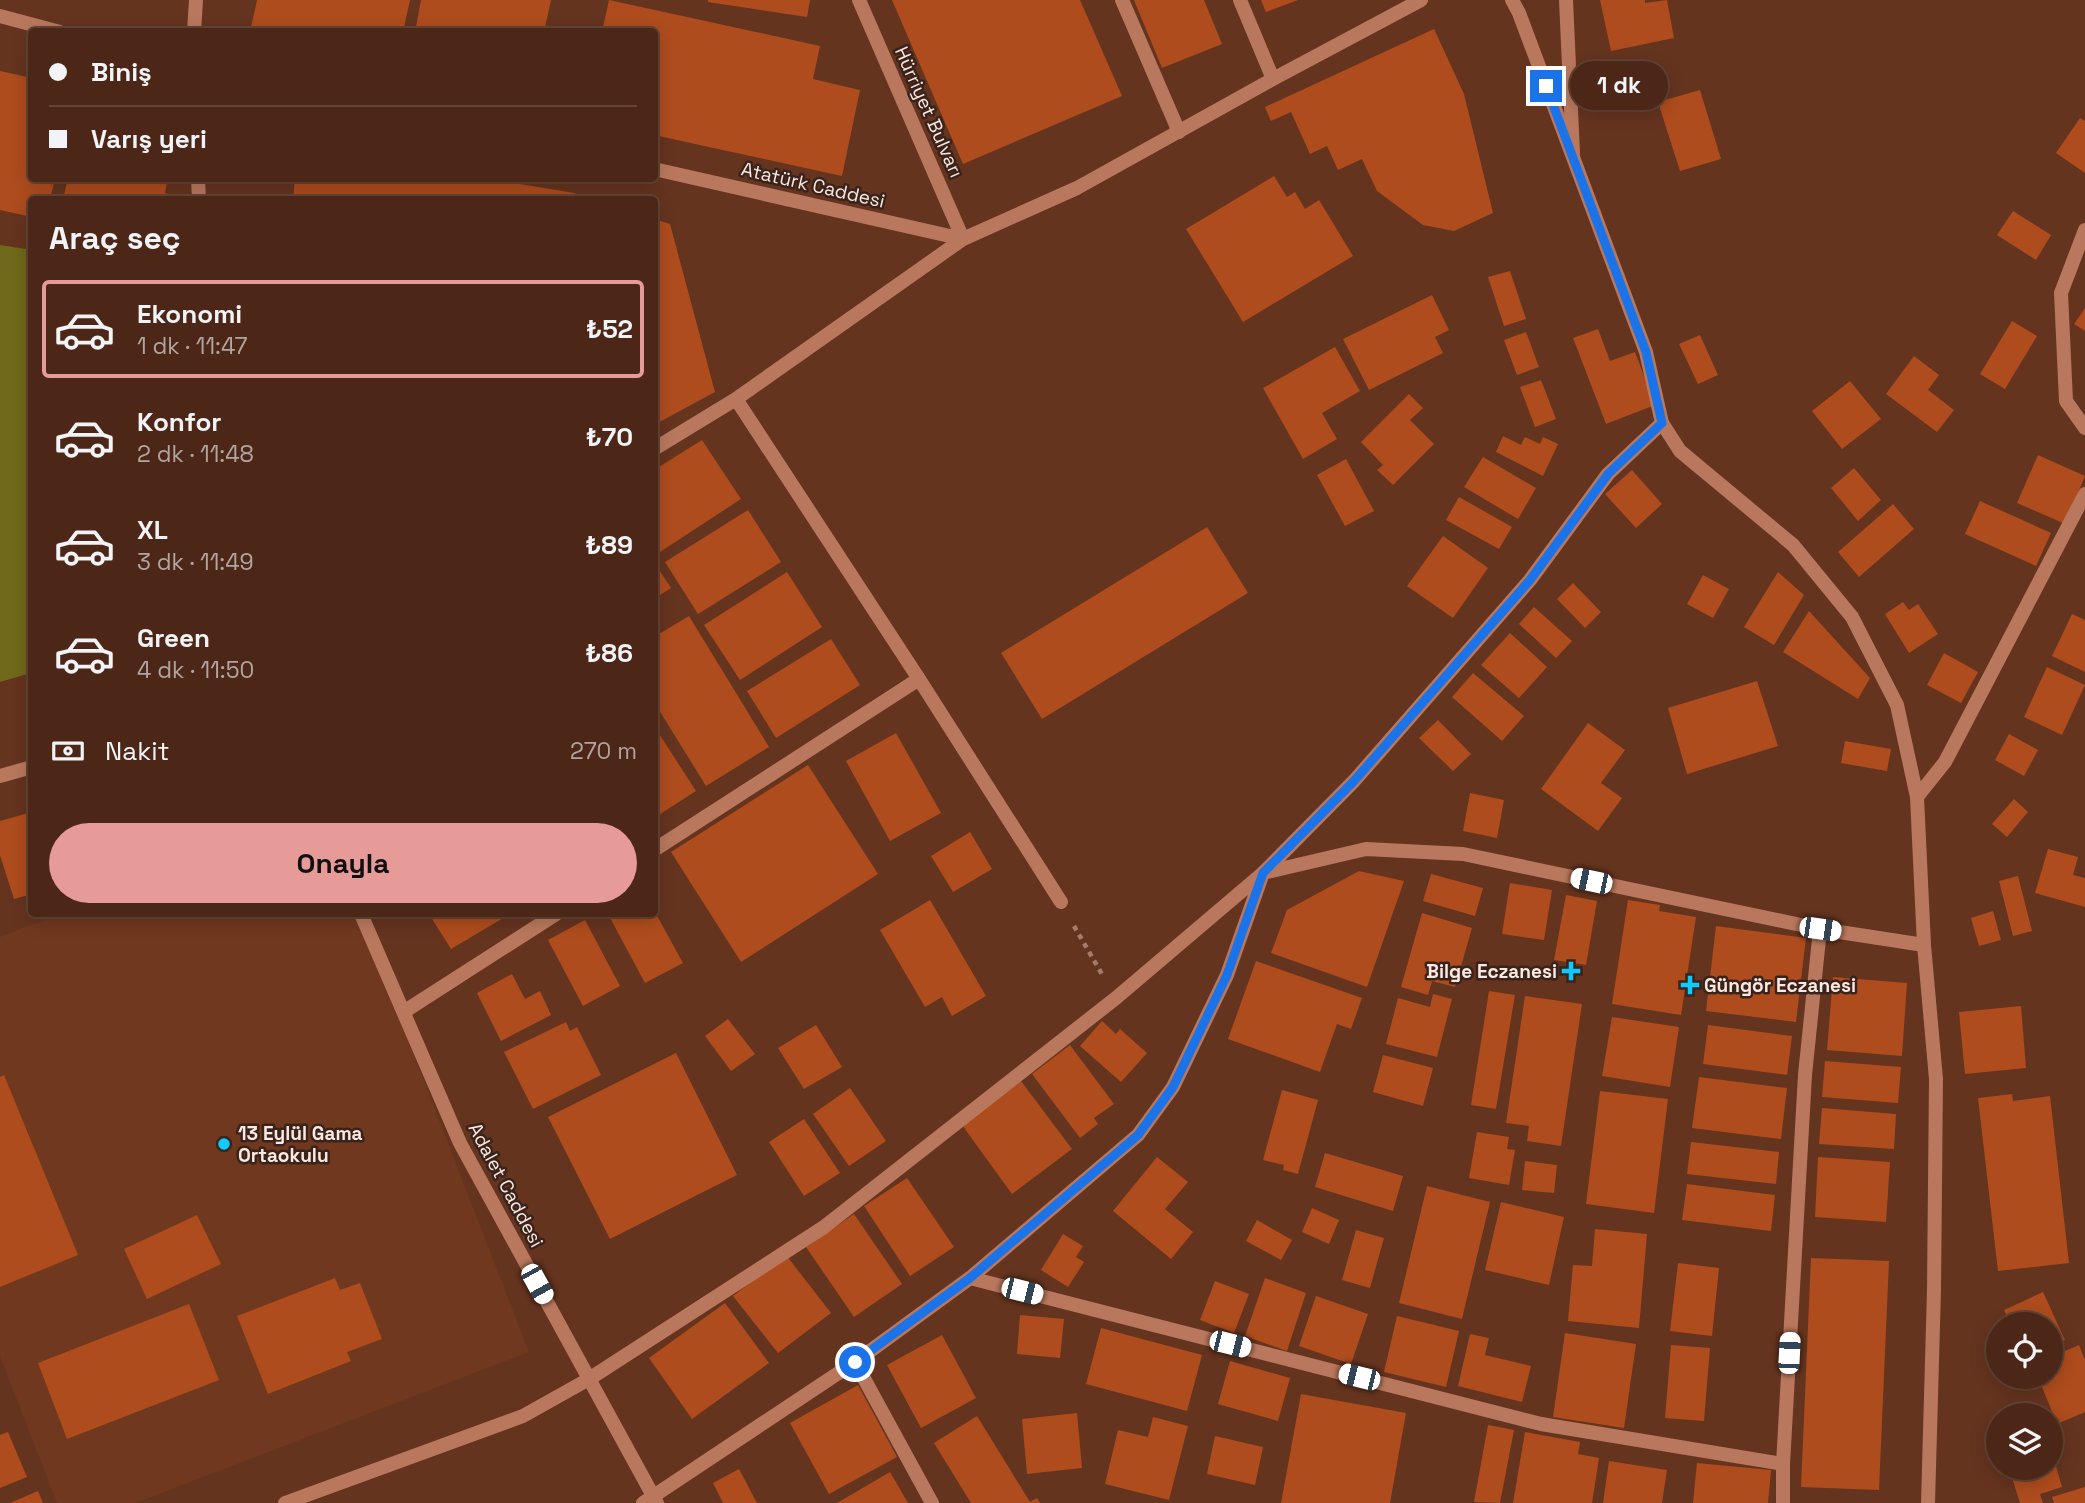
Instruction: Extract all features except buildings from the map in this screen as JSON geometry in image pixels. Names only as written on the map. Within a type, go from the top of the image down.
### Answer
[{"type":"street","points":[[194,28],[196,0]]},
{"type":"street","name":"Hürriyet Bulvarı","points":[[859,0],[963,239]]},
{"type":"street","points":[[1122,0],[1179,132]]},
{"type":"street","points":[[1240,0],[1273,79]]},
{"type":"street","points":[[658,447],[736,399],[963,239],[1077,188],[1421,0]]},
{"type":"street","points":[[1512,0],[1646,352],[1662,423],[1680,450],[1793,545],[1852,617],[1897,705],[1917,797],[1924,945],[1936,1079],[1928,1503]]},
{"type":"street","points":[[1566,0],[1573,158]]},
{"type":"street","points":[[0,16],[45,28]]},
{"type":"street","name":"Atatürk Caddesi","points":[[658,170],[963,239]]},
{"type":"street","points":[[2085,230],[2061,293],[2066,401],[2085,428]]},
{"type":"street","points":[[736,399],[919,679],[1060,902]]},
{"type":"street","points":[[285,1503],[523,1416],[589,1379],[824,1227],[1116,998],[1263,873],[1354,781],[1530,580],[1608,474],[1662,423]]},
{"type":"street","points":[[1917,797],[1944,762],[2085,494]]},
{"type":"street","points":[[658,847],[919,679]]},
{"type":"street","points":[[0,776],[28,768]]},
{"type":"street","points":[[1263,873],[1366,849],[1463,853],[1820,929],[1924,945]]},
{"type":"street","points":[[651,1501],[855,1362],[970,1278],[1138,1135],[1173,1087],[1227,975],[1263,873]]},
{"type":"street","name":"Adalet Caddesi","points":[[362,917],[460,1143],[589,1379],[651,1501]]},
{"type":"street","points":[[405,1011],[551,917]]},
{"type":"street","points":[[1783,1503],[1805,1075],[1820,929]]},
{"type":"street","points":[[970,1278],[1541,1424],[1783,1464]]},
{"type":"street","points":[[855,1362],[932,1503]]},
{"type":"path","points":[[1060,902],[1116,998]]},
{"type":"shaded area","points":[[0,245],[28,249],[28,674],[0,682]]},
{"type":"shaded area","name":"13 Eylül Gama Ortaokulu","points":[[53,917],[360,917],[529,1352],[135,1503],[57,1503],[0,1356],[0,937]]},
{"type":"place","name":"Bilge Eczanesi","points":[[1571,971]]},
{"type":"place","name":"Güngör Eczanesi","points":[[1690,985]]},
{"type":"place","name":"13 Eylül Gama Ortaokulu","points":[[224,1144]]},
{"type":"route","points":[[855,1362],[970,1278],[1138,1135],[1173,1087],[1227,975],[1263,873],[1354,781],[1530,580],[1608,474],[1662,423],[1646,352],[1546,86]]}]
